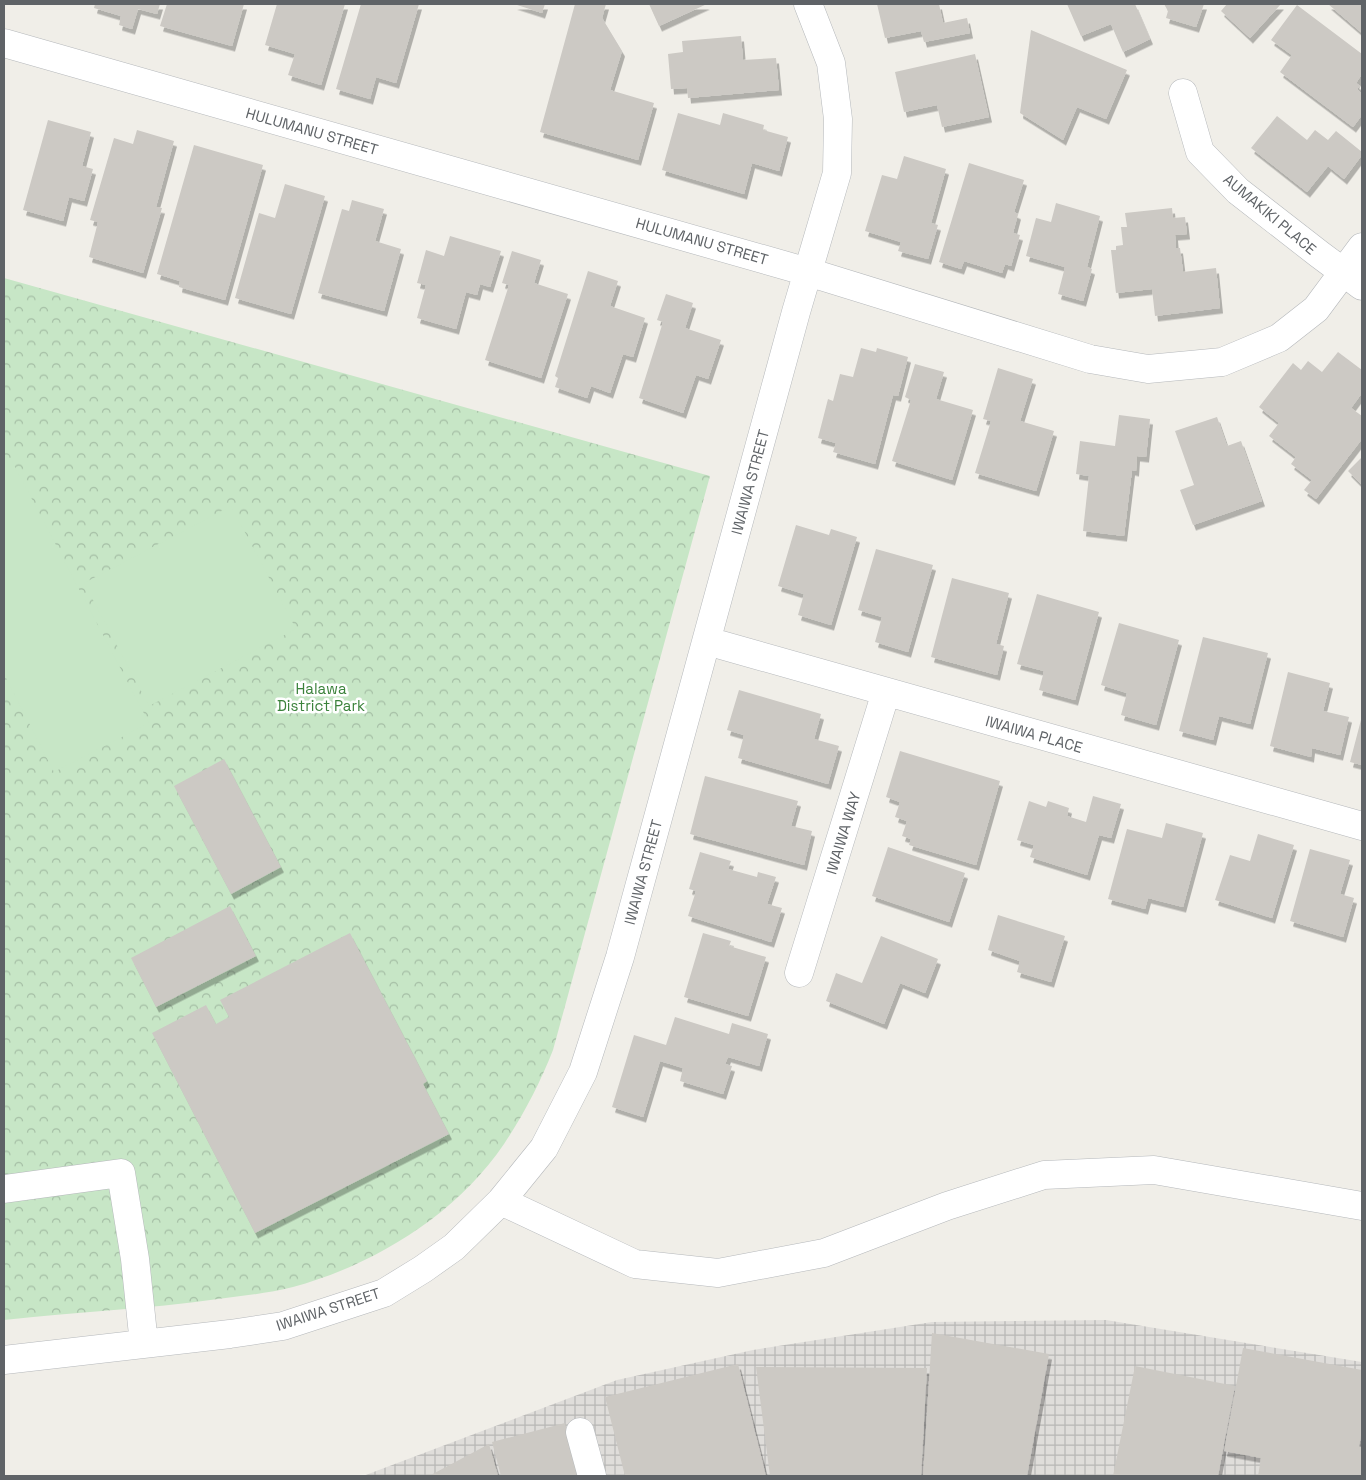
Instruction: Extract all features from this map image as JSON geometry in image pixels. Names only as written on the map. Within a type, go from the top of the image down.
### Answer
[{"type":"street","name":"IWAIWA STREET","points":[[4,1360],[230,1334],[283,1326],[384,1292],[423,1269],[454,1247],[501,1201],[544,1148],[583,1072],[620,957],[808,272],[838,172],[838,120],[830,64],[808,4]]},
{"type":"street","name":"HULUMANU STREET","points":[[4,43],[808,272],[1090,359],[1148,369],[1222,362],[1280,338],[1353,279],[1362,247]]},
{"type":"street","name":"AUMAKIKI PLACE","points":[[1184,93],[1200,152],[1238,191],[1353,279]]},
{"type":"street","name":"IWAIWA PLACE","points":[[707,641],[1362,826]]},
{"type":"street","name":"IWAIWA WAY","points":[[799,973],[886,692]]},
{"type":"street","points":[[501,1201],[634,1264],[718,1273],[824,1253],[947,1206],[1044,1175],[1154,1170],[1362,1206]]},
{"type":"street","points":[[4,1188],[121,1173],[135,1258],[144,1344]]},
{"type":"street","points":[[580,1432],[592,1476]]},
{"type":"shaded area","points":[[1106,1320],[1362,1362],[1362,1476],[363,1476],[617,1380],[753,1350],[932,1322]]},
{"type":"green space","name":"Halawa District Park","points":[[4,278],[710,476],[553,1050],[531,1098],[504,1144],[484,1170],[438,1215],[383,1251],[323,1277],[293,1287],[256,1294],[191,1302],[4,1320]]},
{"type":"green space","points":[[12,461],[149,723],[54,772],[4,674],[4,465]]},
{"type":"green space","points":[[231,506],[296,629],[149,706],[84,583]]},
{"type":"building","points":[[95,4],[160,4],[157,14],[138,9],[132,29],[119,25],[121,16],[94,8]]},
{"type":"building","points":[[167,4],[244,4],[232,46],[160,26]]},
{"type":"building","points":[[277,4],[345,4],[321,85],[288,75],[295,54],[265,45]]},
{"type":"building","points":[[361,4],[419,4],[396,83],[376,77],[370,99],[336,89]]},
{"type":"building","points":[[514,4],[545,4],[542,13]]},
{"type":"building","points":[[575,4],[606,4],[602,18],[622,51],[610,90],[654,103],[638,160],[540,132]]},
{"type":"building","points":[[649,4],[707,4],[659,26]]},
{"type":"building","points":[[877,4],[939,4],[943,23],[967,18],[970,33],[924,42],[921,31],[885,38]]},
{"type":"building","points":[[1067,4],[1135,4],[1150,39],[1123,52],[1111,24],[1081,36]]},
{"type":"building","points":[[1164,4],[1204,4],[1196,27],[1166,18],[1168,11]]},
{"type":"building","points":[[1227,4],[1281,4],[1250,38],[1221,11]]},
{"type":"building","points":[[1328,4],[1362,4],[1362,33]]},
{"type":"building","points":[[1297,5],[1362,54],[1362,74],[1356,83],[1360,86],[1357,89],[1362,94],[1362,115],[1353,127],[1280,72],[1292,55],[1271,40]]},
{"type":"building","points":[[1031,30],[1127,70],[1106,119],[1077,107],[1063,140],[1020,113]]},
{"type":"building","points":[[741,36],[743,60],[776,58],[779,90],[688,98],[687,88],[671,89],[668,54],[683,52],[682,41]]},
{"type":"building","points":[[975,54],[989,117],[942,127],[937,105],[904,112],[895,72]]},
{"type":"building","points":[[678,113],[720,125],[723,113],[764,125],[763,130],[788,137],[779,171],[752,163],[744,194],[662,170]]},
{"type":"building","points":[[1277,116],[1307,140],[1315,130],[1328,140],[1336,131],[1362,152],[1362,155],[1344,179],[1328,166],[1307,192],[1251,148]]},
{"type":"building","points":[[48,120],[91,132],[82,166],[93,169],[84,201],[69,197],[63,221],[23,210]]},
{"type":"building","points":[[137,130],[174,141],[156,207],[162,208],[143,273],[89,257],[98,222],[90,220],[114,138],[133,144]]},
{"type":"building","points":[[194,145],[263,165],[225,300],[179,287],[180,281],[157,274]]},
{"type":"building","points":[[904,156],[946,169],[931,223],[938,225],[928,259],[898,251],[901,242],[865,231],[882,175],[897,179]]},
{"type":"building","points":[[969,163],[1024,180],[1014,212],[1018,214],[1013,233],[1020,235],[1011,266],[1005,264],[1002,273],[964,261],[961,269],[939,262]]},
{"type":"building","points":[[285,184],[325,196],[291,314],[235,298],[259,213],[275,218]]},
{"type":"building","points":[[352,200],[384,209],[375,241],[401,249],[384,311],[318,293],[342,209],[349,211]]},
{"type":"building","points":[[1056,203],[1100,216],[1087,267],[1092,269],[1083,301],[1058,294],[1065,267],[1026,256],[1036,218],[1051,222]]},
{"type":"building","points":[[1172,208],[1173,218],[1185,217],[1187,234],[1175,235],[1176,248],[1180,248],[1183,272],[1216,268],[1220,308],[1155,316],[1152,289],[1116,293],[1111,250],[1116,250],[1116,246],[1123,245],[1121,227],[1127,227],[1125,213]]},
{"type":"building","points":[[450,236],[501,251],[490,287],[480,284],[477,295],[466,292],[456,329],[417,318],[426,285],[417,283],[426,250],[444,256]]},
{"type":"building","points":[[512,251],[541,260],[534,283],[568,294],[541,378],[485,360],[509,285],[502,283]]},
{"type":"building","points":[[588,271],[618,281],[610,306],[645,318],[633,357],[623,354],[610,393],[591,386],[587,398],[555,387],[558,378],[555,376]]},
{"type":"building","points":[[666,294],[693,303],[685,328],[721,340],[708,379],[696,375],[683,413],[639,398],[663,322],[657,320]]},
{"type":"building","points":[[861,348],[876,352],[877,348],[908,357],[898,396],[893,395],[875,464],[833,452],[836,443],[818,438],[828,399],[833,401],[840,374],[853,377]]},
{"type":"building","points":[[1338,352],[1362,370],[1362,393],[1351,408],[1362,416],[1362,439],[1316,499],[1304,490],[1312,480],[1291,464],[1296,457],[1269,436],[1279,423],[1259,407],[1293,363],[1301,370],[1308,361],[1322,372]]},
{"type":"building","points":[[915,364],[944,372],[936,399],[973,410],[952,480],[892,461],[911,400],[905,397]]},
{"type":"building","points":[[998,368],[1033,379],[1020,421],[1054,431],[1036,491],[975,473],[991,421],[983,419]]},
{"type":"building","points":[[1119,415],[1150,419],[1146,457],[1137,456],[1136,471],[1132,470],[1124,536],[1083,531],[1089,476],[1076,474],[1080,441],[1115,446]]},
{"type":"building","points":[[1217,417],[1227,446],[1241,441],[1262,501],[1193,525],[1180,490],[1194,485],[1175,431]]},
{"type":"building","points":[[1362,457],[1362,485],[1348,471]]},
{"type":"building","points":[[796,525],[829,535],[831,529],[857,537],[831,625],[798,615],[804,594],[778,586]]},
{"type":"building","points":[[876,549],[933,565],[908,652],[875,642],[882,617],[858,610]]},
{"type":"building","points":[[952,578],[1009,593],[996,644],[1004,646],[997,675],[931,657]]},
{"type":"building","points":[[1037,594],[1099,612],[1075,700],[1039,690],[1044,671],[1017,664]]},
{"type":"building","points":[[1119,623],[1179,640],[1156,725],[1121,715],[1127,693],[1101,685]]},
{"type":"building","points":[[1203,637],[1268,653],[1250,724],[1219,716],[1213,740],[1179,731]]},
{"type":"building","points":[[1288,672],[1330,683],[1323,711],[1349,717],[1340,755],[1312,748],[1311,757],[1270,746]]},
{"type":"building","points":[[739,690],[821,714],[814,739],[839,746],[828,784],[738,758],[744,735],[727,730]]},
{"type":"building","points":[[1362,716],[1362,765],[1350,762]]},
{"type":"building","points":[[900,751],[1000,781],[976,865],[909,845],[911,839],[902,836],[907,821],[895,817],[900,802],[886,797]]},
{"type":"building","points":[[224,759],[281,867],[231,894],[174,786]]},
{"type":"building","points":[[705,776],[798,801],[791,826],[812,831],[804,865],[690,834]]},
{"type":"building","points":[[1093,796],[1121,804],[1111,838],[1099,835],[1087,875],[1030,857],[1034,845],[1017,840],[1029,801],[1046,807],[1048,801],[1069,808],[1067,816],[1086,822]]},
{"type":"building","points":[[1166,823],[1203,833],[1183,907],[1148,898],[1145,909],[1108,899],[1127,829],[1162,838]]},
{"type":"building","points":[[1258,834],[1294,845],[1272,918],[1215,900],[1230,855],[1250,861]]},
{"type":"building","points":[[888,847],[965,873],[949,922],[872,896]]},
{"type":"building","points":[[1310,849],[1350,860],[1340,894],[1354,898],[1343,937],[1290,921]]},
{"type":"building","points":[[700,852],[731,861],[728,869],[757,877],[758,872],[776,877],[767,904],[782,908],[771,942],[688,916],[696,891],[689,889]]},
{"type":"building","points":[[230,906],[256,956],[156,1007],[131,958]]},
{"type":"building","points":[[998,915],[1065,936],[1051,982],[1017,972],[1020,961],[988,950]]},
{"type":"building","points":[[350,933],[427,1081],[423,1084],[449,1134],[255,1233],[152,1033],[206,1005],[216,1024],[229,1017],[220,1000]]},
{"type":"building","points":[[703,933],[731,941],[729,946],[766,957],[748,1016],[684,997]]},
{"type":"building","points":[[881,936],[938,959],[925,993],[900,983],[884,1024],[826,1001],[836,973],[862,983]]},
{"type":"building","points":[[675,1017],[729,1034],[732,1023],[768,1034],[759,1066],[728,1057],[725,1064],[732,1066],[723,1094],[680,1081],[683,1068],[660,1061],[643,1117],[612,1107],[634,1035],[666,1045]]},
{"type":"building","points":[[932,1333],[1049,1354],[1027,1476],[923,1476]]},
{"type":"building","points":[[1243,1348],[1362,1370],[1362,1430],[1359,1447],[1362,1447],[1362,1476],[1258,1476],[1261,1458],[1224,1451]]},
{"type":"building","points":[[738,1364],[766,1476],[625,1476],[605,1397]]},
{"type":"building","points":[[1135,1366],[1235,1386],[1218,1476],[1113,1476]]},
{"type":"building","points":[[756,1367],[927,1368],[921,1476],[770,1476]]},
{"type":"building","points":[[565,1423],[579,1476],[501,1476],[492,1442]]},
{"type":"building","points":[[489,1444],[498,1476],[429,1476]]}]
